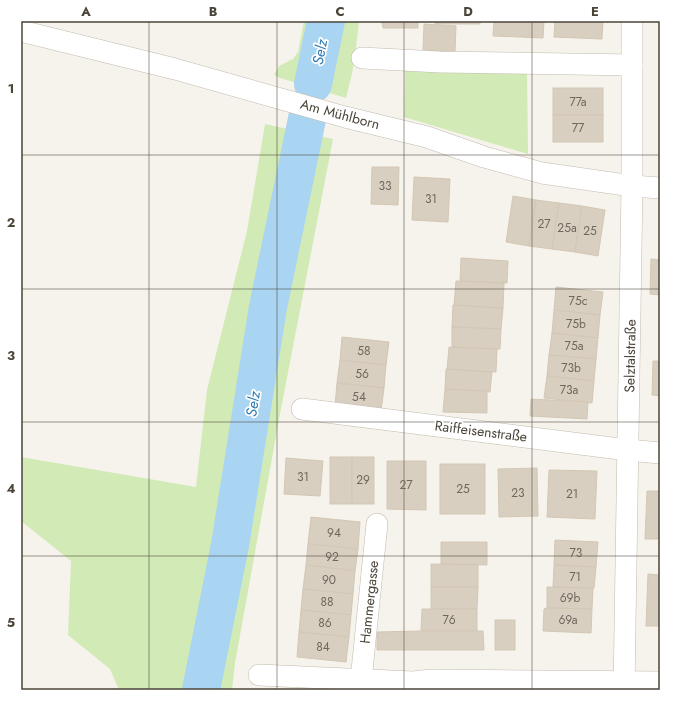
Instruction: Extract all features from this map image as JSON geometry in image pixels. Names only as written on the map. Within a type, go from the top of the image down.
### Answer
[{"type":"street","name":"Selztalstraße","points":[[624,686],[632,186],[632,21]]},
{"type":"street","name":"Am Mühlborn","points":[[21,31],[175,69],[427,137],[484,157],[542,173],[632,186],[660,188]]},
{"type":"street","points":[[362,58],[440,62],[632,65]]},
{"type":"street","name":"Raiffeisenstraße","points":[[302,409],[660,453]]},
{"type":"street","name":"Hammergasse","points":[[361,680],[377,524]]},
{"type":"street","points":[[259,675],[361,680],[411,686],[432,680],[624,686],[660,682]]},
{"type":"green space","points":[[304,21],[359,21],[352,74],[346,98],[274,75],[279,66],[293,59],[298,52]]},
{"type":"green space","points":[[405,70],[527,73],[528,154],[404,117]]},
{"type":"green space","points":[[265,124],[333,139],[280,414],[235,663],[232,690],[119,690],[110,669],[68,635],[71,561],[21,521],[21,457],[196,487],[207,390],[247,231]]},
{"type":"building","points":[[382,21],[418,21],[418,28],[383,28]]},
{"type":"building","points":[[435,21],[480,21],[480,24],[435,24]]},
{"type":"building","points":[[494,21],[544,21],[543,38],[493,36]]},
{"type":"building","points":[[555,21],[603,21],[602,39],[554,37]]},
{"type":"building","points":[[424,24],[456,26],[455,52],[423,50]]},
{"type":"building","points":[[553,88],[603,88],[603,115],[553,115]]},
{"type":"building","points":[[553,115],[603,115],[603,142],[553,142]]},
{"type":"building","points":[[372,167],[399,167],[398,205],[371,204]]},
{"type":"building","points":[[414,177],[450,179],[448,222],[412,220]]},
{"type":"building","points":[[513,196],[536,200],[529,246],[506,242]]},
{"type":"building","points":[[536,200],[559,203],[552,249],[529,246]]},
{"type":"building","points":[[559,203],[582,206],[575,252],[552,249]]},
{"type":"building","points":[[582,206],[605,210],[598,256],[575,252]]},
{"type":"building","points":[[461,258],[508,261],[507,283],[460,281]]},
{"type":"building","points":[[651,259],[660,260],[660,295],[650,294]]},
{"type":"building","points":[[456,281],[504,283],[503,308],[454,306]]},
{"type":"building","points":[[556,287],[603,292],[600,315],[554,310]]},
{"type":"building","points":[[453,305],[503,308],[501,329],[452,327]]},
{"type":"building","points":[[554,310],[600,315],[598,338],[552,333]]},
{"type":"building","points":[[452,327],[501,329],[500,349],[452,347]]},
{"type":"building","points":[[552,333],[598,338],[596,359],[549,355]]},
{"type":"building","points":[[342,337],[389,342],[386,365],[340,360]]},
{"type":"building","points":[[449,347],[497,349],[496,372],[447,370]]},
{"type":"building","points":[[549,355],[596,359],[594,381],[547,376]]},
{"type":"building","points":[[340,360],[386,365],[384,388],[337,383]]},
{"type":"building","points":[[653,361],[660,361],[660,396],[652,395]]},
{"type":"building","points":[[446,369],[492,372],[490,392],[445,389]]},
{"type":"building","points":[[547,376],[594,381],[592,403],[544,398]]},
{"type":"building","points":[[337,383],[384,388],[381,411],[335,406]]},
{"type":"building","points":[[445,389],[487,391],[487,413],[443,412]]},
{"type":"building","points":[[531,399],[588,402],[587,419],[530,416]]},
{"type":"building","points":[[330,457],[352,457],[352,504],[330,504]]},
{"type":"building","points":[[352,457],[374,457],[374,504],[352,504]]},
{"type":"building","points":[[286,458],[323,461],[320,496],[284,494]]},
{"type":"building","points":[[387,461],[426,461],[426,510],[387,509]]},
{"type":"building","points":[[440,464],[485,464],[485,514],[440,514]]},
{"type":"building","points":[[537,468],[538,516],[499,517],[498,469]]},
{"type":"building","points":[[549,470],[597,471],[595,519],[547,517]]},
{"type":"building","points":[[647,491],[660,491],[660,539],[645,539]]},
{"type":"building","points":[[311,517],[360,522],[358,549],[308,544]]},
{"type":"building","points":[[555,540],[598,542],[596,567],[554,565]]},
{"type":"building","points":[[441,542],[487,542],[487,565],[441,564]]},
{"type":"building","points":[[308,544],[358,549],[355,571],[306,565]]},
{"type":"building","points":[[431,564],[478,565],[478,587],[431,587]]},
{"type":"building","points":[[306,565],[355,571],[353,594],[303,589]]},
{"type":"building","points":[[554,565],[596,567],[594,588],[553,587]]},
{"type":"building","points":[[648,574],[660,575],[660,626],[646,626]]},
{"type":"building","points":[[431,587],[478,587],[477,609],[431,609]]},
{"type":"building","points":[[547,587],[593,588],[592,609],[547,608]]},
{"type":"building","points":[[303,589],[353,594],[351,615],[301,610]]},
{"type":"building","points":[[422,609],[477,609],[477,631],[421,631]]},
{"type":"building","points":[[544,609],[592,609],[591,633],[543,631]]},
{"type":"building","points":[[301,610],[351,615],[349,637],[299,632]]},
{"type":"building","points":[[495,620],[515,620],[515,650],[495,650]]},
{"type":"building","points":[[483,631],[484,650],[377,650],[377,632]]},
{"type":"building","points":[[299,632],[349,637],[346,662],[297,657]]},
{"type":"waterway","name":"Selz","points":[[313,84],[326,21]]},
{"type":"waterway","name":"Selz","points":[[201,690],[230,545],[268,307],[307,119]]}]
